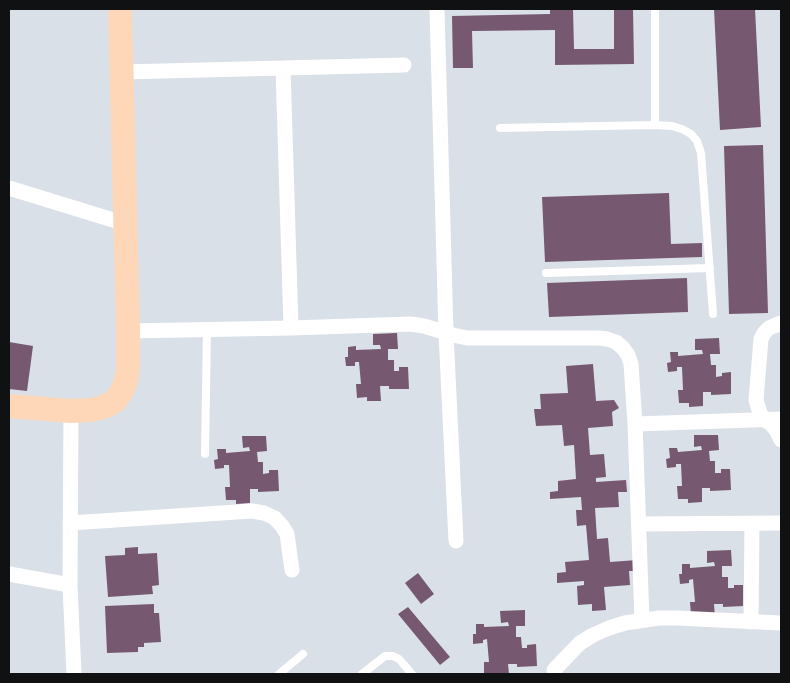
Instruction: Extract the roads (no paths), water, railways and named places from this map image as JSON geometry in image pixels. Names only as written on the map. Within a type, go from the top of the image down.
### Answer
[{"type":"main road","points":[[9,406],[91,410],[104,407],[114,401],[122,392],[126,380],[128,331],[120,9]]},
{"type":"street","points":[[437,9],[446,333],[456,541]]},
{"type":"street","points":[[122,72],[404,65]]},
{"type":"street","points":[[283,68],[291,328]]},
{"type":"street","points":[[9,188],[126,224]]},
{"type":"street","points":[[781,323],[769,328],[761,339],[756,400],[760,413],[776,430],[781,440]]},
{"type":"street","points":[[128,331],[410,324],[467,338],[598,338],[616,342],[628,355],[631,364],[642,620]]},
{"type":"street","points":[[71,410],[70,585],[74,674]]},
{"type":"street","points":[[635,424],[781,419]]},
{"type":"street","points":[[70,523],[252,511],[264,513],[274,518],[287,534],[292,570]]},
{"type":"street","points":[[751,622],[752,523]]},
{"type":"street","points":[[638,524],[781,523]]},
{"type":"street","points":[[9,574],[70,585]]},
{"type":"street","points":[[554,670],[580,643],[608,628],[625,623],[676,618],[781,624]]},
{"type":"lane","points":[[655,9],[655,125]]},
{"type":"lane","points":[[500,128],[655,125],[672,126],[691,134],[697,141],[701,153],[713,314]]},
{"type":"lane","points":[[546,273],[710,268]]},
{"type":"lane","points":[[205,454],[207,330]]},
{"type":"lane","points":[[279,674],[302,654]]},
{"type":"lane","points":[[362,674],[385,656],[393,656],[399,659],[412,674]]}]
